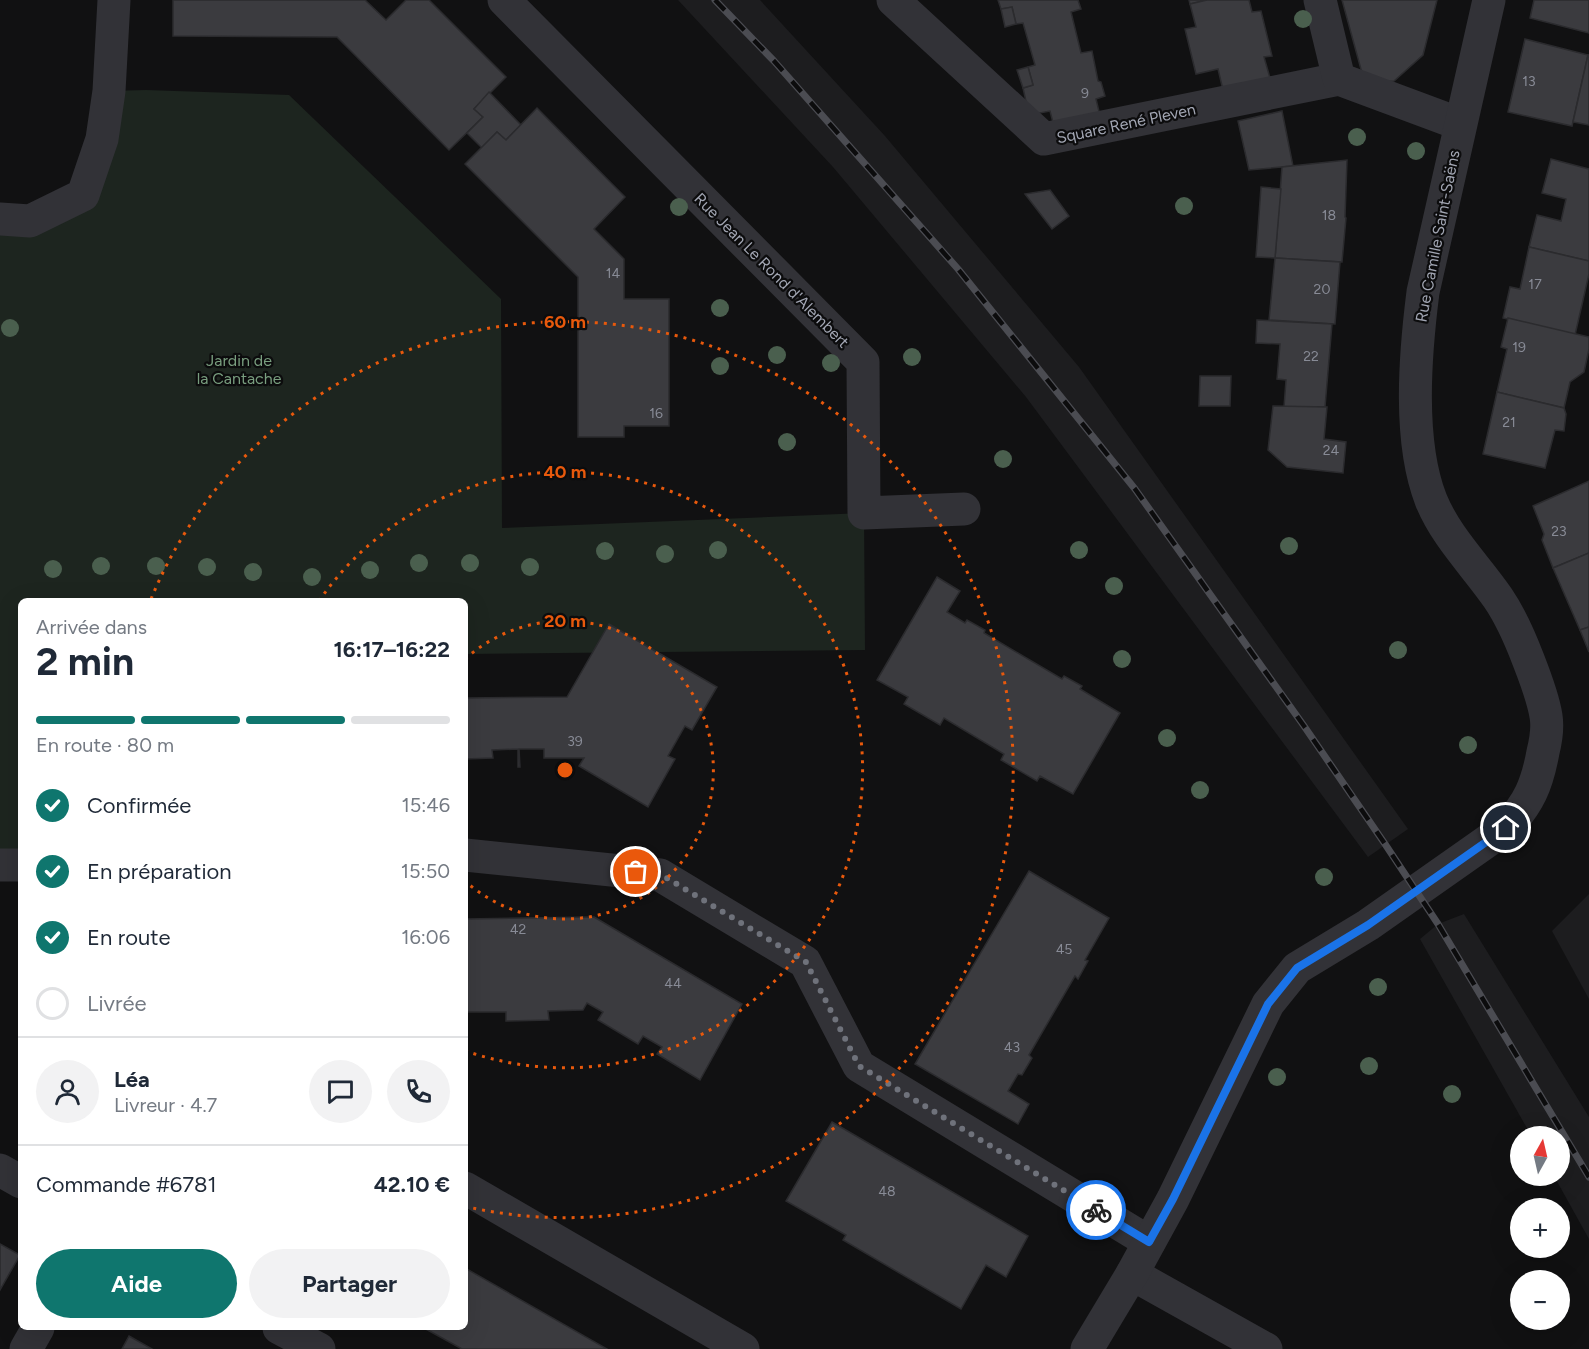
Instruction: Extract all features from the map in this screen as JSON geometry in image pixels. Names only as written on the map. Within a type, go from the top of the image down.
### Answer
[{"type":"street","points":[[0,219],[30,221],[83,195],[102,140],[109,91],[114,0]]},
{"type":"street","name":"Rue Jean Le Rond d'Alembert","points":[[504,0],[863,362],[864,513],[964,508]]},
{"type":"street","name":"Square René Pleven","points":[[893,0],[1044,139],[1339,79]]},
{"type":"street","points":[[1320,0],[1339,79],[1460,124]]},
{"type":"street","name":"Rue Camille Saint-Saëns","points":[[1086,1349],[1132,1274],[1173,1199],[1268,1004],[1297,968],[1368,925],[1506,828],[1520,813],[1537,781],[1547,731],[1546,717],[1533,671],[1515,627],[1499,599],[1453,537],[1432,501],[1424,477],[1417,418],[1416,347],[1423,292],[1489,0]]},
{"type":"street","points":[[468,855],[660,874],[806,962],[859,1066],[1149,1242]]},
{"type":"street","points":[[0,865],[18,865]]},
{"type":"street","points":[[0,1170],[18,1180]]},
{"type":"street","points":[[468,1190],[743,1349]]},
{"type":"street","points":[[1132,1274],[1266,1349]]},
{"type":"street","points":[[26,1349],[37,1330]]},
{"type":"street","points":[[283,1330],[319,1349]]},
{"type":"shaded area","points":[[678,0],[760,0],[885,136],[1079,367],[1408,829],[1368,857],[1026,397],[833,167]]},
{"type":"shaded area","points":[[1589,894],[1589,999],[1552,931]]},
{"type":"shaded area","points":[[1464,914],[1589,1117],[1589,1239],[1570,1205],[1570,1198],[1566,1198],[1560,1186],[1570,1186],[1570,1126],[1526,1126],[1420,939],[1438,924]]},
{"type":"green space","name":"Jardin de la Cantache","points":[[146,90],[289,95],[501,299],[502,528],[864,513],[865,650],[468,654],[468,598],[18,598],[18,866],[0,866],[0,219],[83,195],[109,91]]},
{"type":"building","points":[[173,0],[365,0],[386,20],[406,0],[429,0],[506,77],[474,109],[483,117],[449,150],[337,37],[173,36]]},
{"type":"building","points":[[998,0],[1078,0],[1081,9],[1071,12],[1081,53],[1092,51],[1098,81],[1101,82],[1105,96],[1096,99],[1101,120],[1055,130],[1050,111],[1029,115],[1023,88],[1033,85],[1028,67],[1035,65],[1023,23],[1016,24],[1012,7],[1001,9]]},
{"type":"building","points":[[1189,0],[1207,0],[1190,4]]},
{"type":"building","points":[[1207,0],[1249,0],[1252,12],[1261,11],[1272,56],[1264,57],[1270,78],[1223,90],[1218,69],[1196,74],[1185,29],[1196,27],[1190,4]]},
{"type":"building","points":[[1342,0],[1437,0],[1423,55],[1394,81],[1365,84]]},
{"type":"building","points":[[1534,0],[1589,0],[1589,33],[1530,18]]},
{"type":"building","points":[[1012,7],[1016,24],[1005,27],[1001,9]]},
{"type":"building","points":[[1525,39],[1588,55],[1572,126],[1508,112]]},
{"type":"building","points":[[1589,55],[1589,125],[1573,122]]},
{"type":"building","points":[[1028,67],[1033,85],[1023,88],[1017,70]]},
{"type":"building","points":[[489,92],[521,125],[506,140],[497,132],[482,148],[467,133],[483,117],[474,109]]},
{"type":"building","points":[[537,108],[625,197],[594,229],[624,259],[624,299],[669,299],[669,426],[624,426],[624,437],[578,437],[578,277],[465,164],[497,132],[506,140]]},
{"type":"building","points":[[1282,111],[1293,166],[1249,170],[1238,121]]},
{"type":"building","points":[[1551,159],[1589,169],[1589,261],[1529,247],[1537,215],[1561,221],[1566,199],[1542,193]]},
{"type":"building","points":[[1347,160],[1346,218],[1342,262],[1275,258],[1282,167]]},
{"type":"building","points":[[1261,187],[1281,189],[1275,258],[1256,257]]},
{"type":"building","points":[[1050,190],[1069,216],[1052,229],[1025,194]]},
{"type":"building","points":[[1529,247],[1589,261],[1589,274],[1575,335],[1503,318],[1510,287],[1520,289]]},
{"type":"building","points":[[1275,258],[1340,262],[1335,324],[1269,320]]},
{"type":"building","points":[[1508,318],[1589,337],[1584,372],[1570,382],[1564,408],[1497,392],[1507,349],[1501,347]]},
{"type":"building","points":[[1257,320],[1332,324],[1325,407],[1284,407],[1286,380],[1277,379],[1280,344],[1256,343]]},
{"type":"building","points":[[1200,376],[1231,376],[1230,406],[1199,406]]},
{"type":"building","points":[[1497,392],[1564,408],[1566,414],[1564,431],[1555,430],[1545,468],[1483,454]]},
{"type":"building","points":[[1273,406],[1327,407],[1324,439],[1346,442],[1343,473],[1287,467],[1268,450]]},
{"type":"building","points":[[1589,481],[1589,553],[1553,568],[1542,540],[1544,534],[1533,506]]},
{"type":"building","points":[[1589,553],[1589,627],[1580,630],[1553,568]]},
{"type":"building","points":[[937,577],[960,591],[947,612],[965,623],[967,620],[985,630],[984,633],[1062,679],[1064,676],[1082,686],[1080,689],[1120,713],[1073,794],[1040,776],[1037,781],[1001,760],[1004,754],[944,718],[940,725],[904,704],[908,697],[877,680]]},
{"type":"building","points":[[609,624],[717,687],[692,730],[685,726],[668,756],[675,759],[648,807],[579,766],[584,758],[544,758],[544,749],[519,749],[520,767],[518,767],[518,749],[492,750],[493,758],[468,759],[468,698],[567,697]]},
{"type":"building","points":[[1589,627],[1589,652],[1580,630]]},
{"type":"building","points":[[1029,871],[1109,918],[1085,960],[1088,961],[1078,979],[1075,976],[1029,1055],[1032,1058],[1022,1075],[1018,1074],[1008,1091],[1029,1104],[1018,1124],[915,1064]]},
{"type":"building","points":[[594,917],[742,1004],[700,1080],[657,1054],[662,1047],[643,1036],[638,1044],[598,1020],[603,1012],[587,1003],[583,1010],[548,1011],[549,1020],[506,1021],[506,1012],[468,1012],[468,919]]},
{"type":"building","points":[[832,1122],[1028,1236],[1006,1277],[986,1265],[961,1309],[843,1240],[846,1235],[786,1201]]},
{"type":"building","points":[[0,1244],[18,1254],[18,1258],[0,1290]]},
{"type":"building","points":[[468,1270],[607,1349],[462,1349],[428,1330],[468,1330]]},
{"type":"building","points":[[129,1336],[152,1349],[122,1349]]},
{"type":"railway","points":[[715,0],[774,61],[958,269],[1135,489],[1304,726],[1438,924],[1589,1177]]},
{"type":"way so far","points":[[636,872],[660,874],[806,962],[859,1066],[1096,1210]]},
{"type":"route","points":[[1096,1210],[1149,1242],[1173,1199],[1268,1004],[1297,968],[1368,925],[1506,828]]}]
